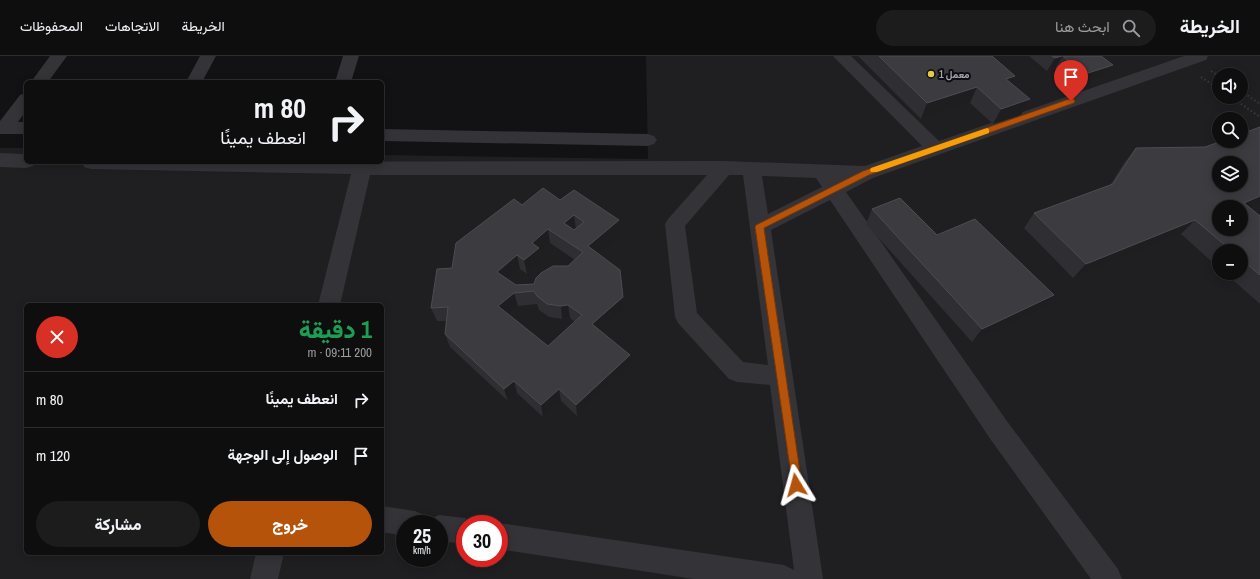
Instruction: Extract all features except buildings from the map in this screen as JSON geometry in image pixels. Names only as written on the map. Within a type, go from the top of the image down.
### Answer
[{"type":"street","points":[[41,80],[59,56]]},
{"type":"street","points":[[195,80],[208,56]]},
{"type":"street","points":[[344,80],[351,56]]},
{"type":"street","points":[[841,56],[936,149]]},
{"type":"street","points":[[181,164],[362,168],[724,168],[752,169],[827,180],[866,173],[936,149],[1171,60],[1200,56]]},
{"type":"street","points":[[2,128],[24,101]]},
{"type":"street","points":[[2,128],[24,128]]},
{"type":"street","points":[[384,135],[648,140]]},
{"type":"street","points":[[0,160],[24,160]]},
{"type":"street","points":[[329,303],[362,168]]},
{"type":"street","points":[[724,168],[675,224],[686,316],[737,372],[781,376]]},
{"type":"street","points":[[752,169],[809,579]]},
{"type":"street","points":[[759,227],[827,180]]},
{"type":"street","points":[[827,180],[1000,432],[1108,579]]},
{"type":"street","points":[[384,519],[396,521]]},
{"type":"street","points":[[508,537],[784,579]]},
{"type":"street","points":[[264,579],[270,555]]},
{"type":"path","points":[[1248,96],[1260,104]]},
{"type":"path","points":[[1241,104],[1260,117]]},
{"type":"shaded area","points":[[646,56],[1260,56],[1260,579],[0,579],[0,148],[24,148],[24,164],[384,164],[384,155],[648,159]]},
{"type":"slow traffic","points":[[874,170],[987,131]]},
{"type":"place","name":"معمل 1","points":[[931,74]]},
{"type":"route","points":[[796,485],[759,227],[866,173],[1071,101]]}]
